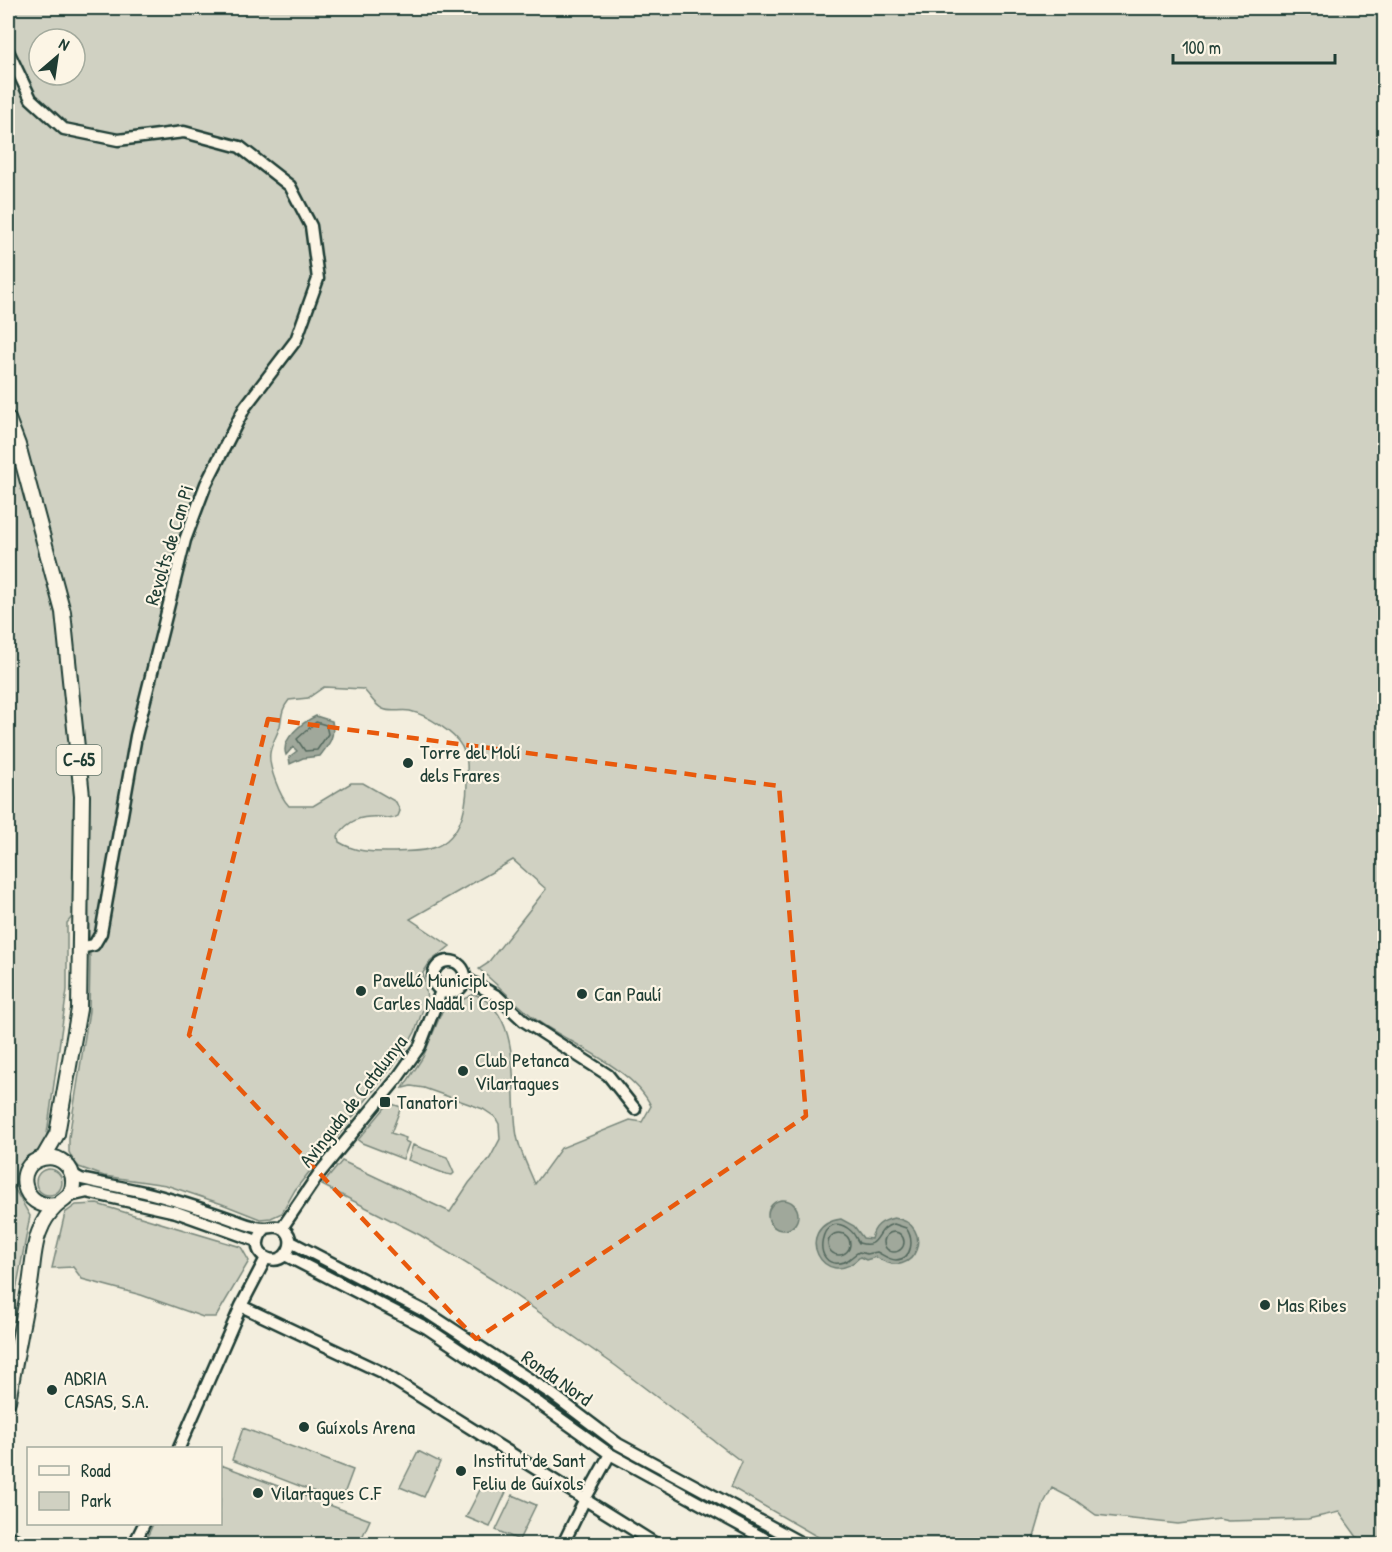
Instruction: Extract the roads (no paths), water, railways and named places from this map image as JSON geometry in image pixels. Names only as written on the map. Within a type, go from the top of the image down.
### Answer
[{"type":"main road","name":"C-65","points":[[8,419],[18,445],[63,612],[82,796],[79,1009],[57,1134],[43,1158]]},
{"type":"main road","name":"C-65","points":[[57,1134],[68,1168]]},
{"type":"main road","points":[[8,1401],[39,1231],[34,1201],[25,1188],[26,1173],[36,1161],[51,1157],[68,1168],[72,1189],[69,1196],[56,1205],[39,1231]]},
{"type":"main road","points":[[34,1201],[48,1206],[56,1205]]},
{"type":"street","name":"Revolts de Can Pi","points":[[8,51],[31,99],[64,129],[118,140],[184,132],[240,147],[290,186],[311,226],[318,279],[296,340],[245,407],[206,484],[185,540],[136,736],[101,933],[94,945],[80,948]]},
{"type":"street","points":[[451,961],[464,970],[465,978],[459,989],[453,992],[441,991],[435,984],[433,975],[436,967],[443,962],[451,961]]},
{"type":"street","points":[[465,978],[497,996],[524,1021],[608,1075],[635,1109]]},
{"type":"street","name":"Avinguda de Catalunya","points":[[282,1228],[318,1175],[391,1086],[420,1046],[441,991]]},
{"type":"street","points":[[68,1168],[81,1179],[142,1191],[198,1207],[243,1224],[282,1228],[291,1242],[285,1255],[276,1260],[266,1258],[259,1251],[257,1241],[266,1228]]},
{"type":"street","points":[[69,1196],[87,1192],[176,1212],[257,1241]]},
{"type":"street","name":"Ronda Nord","points":[[291,1242],[428,1312],[552,1395],[618,1444],[803,1545]]},
{"type":"street","name":"Ronda Nord","points":[[285,1255],[428,1328],[610,1455],[755,1540],[774,1545]]},
{"type":"street","points":[[180,1447],[241,1306],[266,1258]]},
{"type":"street","points":[[241,1306],[381,1372],[656,1545]]},
{"type":"street","points":[[563,1545],[610,1455]]},
{"type":"street","points":[[134,1545],[144,1525]]},
{"type":"street","points":[[8,1536],[15,1544]]},
{"type":"water","points":[[316,716],[332,721],[333,731],[329,743],[320,756],[303,758],[290,764],[289,757],[297,751],[293,747],[286,755],[286,743],[289,737],[305,722]]},
{"type":"water","points":[[783,1200],[794,1204],[798,1215],[794,1226],[783,1230],[772,1226],[768,1215],[772,1204]]},
{"type":"water","points":[[894,1218],[907,1222],[915,1230],[918,1240],[911,1258],[902,1263],[890,1264],[876,1257],[866,1260],[860,1257],[847,1266],[834,1268],[825,1263],[818,1254],[815,1244],[818,1233],[826,1224],[841,1219],[854,1226],[863,1238],[871,1239],[879,1225]]},
{"type":"place","name":"Torre del Molí dels Frares","points":[[408,763]]},
{"type":"place","name":"Pavelló Municipl Carles Nadal i Cosp","points":[[361,991]]},
{"type":"place","name":"Can Paulí","points":[[582,994]]},
{"type":"place","name":"Club Petanca Vilartagues","points":[[463,1071]]},
{"type":"place","name":"Tanatori","points":[[385,1102]]},
{"type":"place","name":"Mas Ribes","points":[[1265,1305]]},
{"type":"place","name":"ADRIA CASAS, S.A.","points":[[52,1390]]},
{"type":"place","name":"Guíxols Arena","points":[[304,1427]]},
{"type":"place","name":"Institut de Sant Feliu de Guíxols","points":[[461,1471]]},
{"type":"place","name":"Vilartagues C.F","points":[[258,1493]]}]
